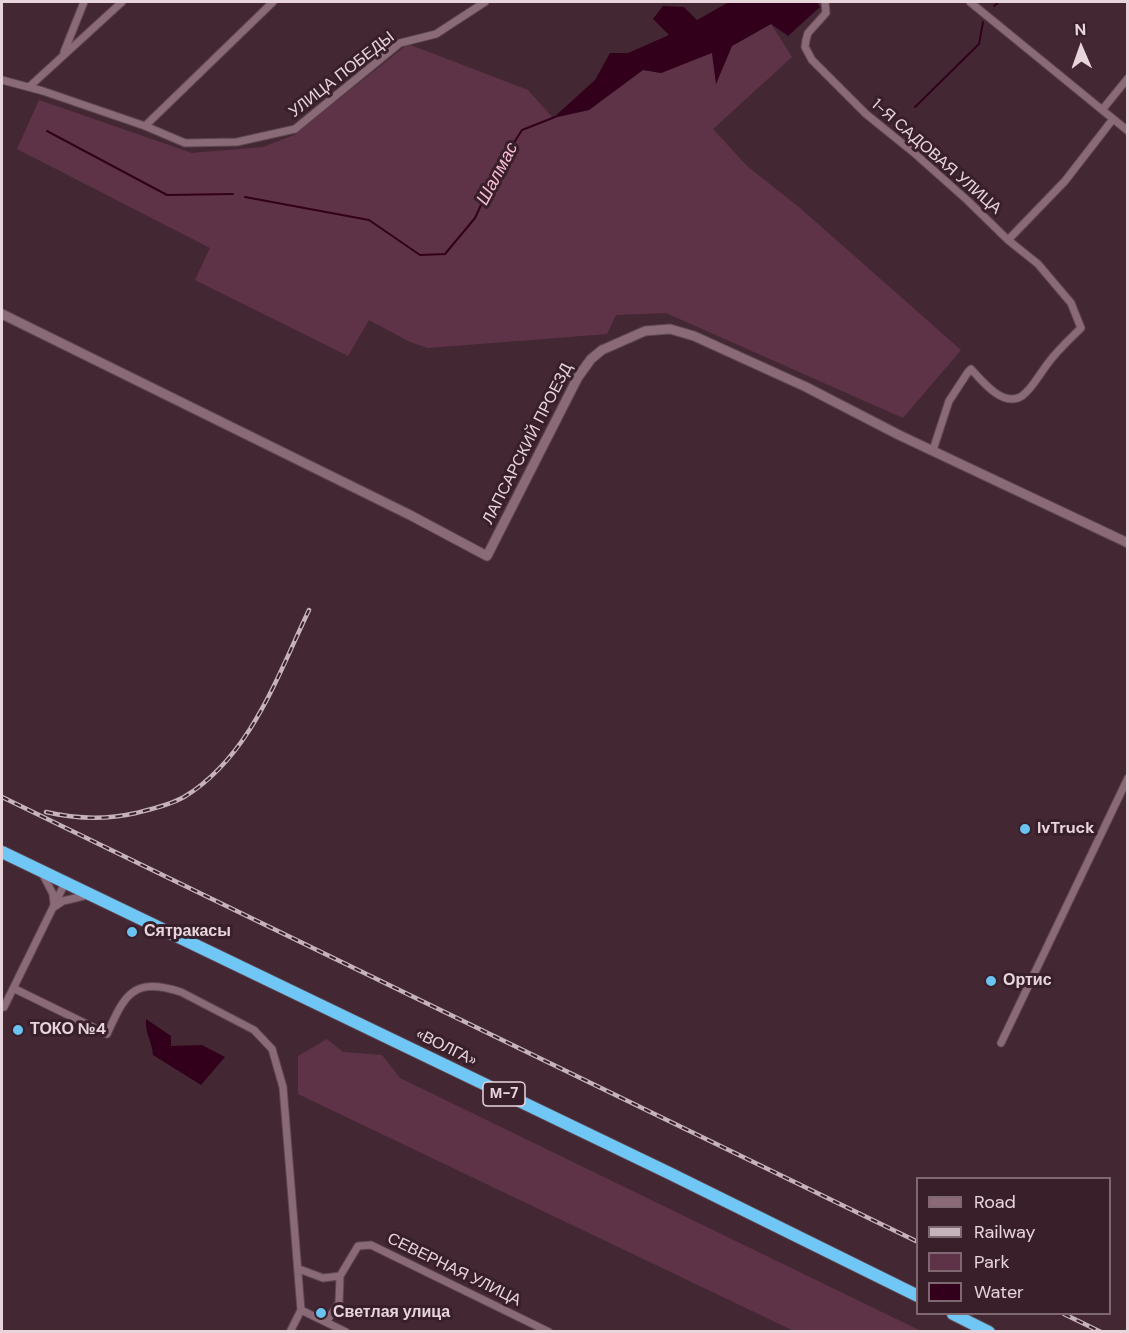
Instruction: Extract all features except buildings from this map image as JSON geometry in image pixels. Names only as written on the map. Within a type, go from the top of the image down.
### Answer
[{"type":"highway","name":"«ВОЛГА»","points":[[2,852],[916,1295]]},
{"type":"highway","points":[[955,1315],[989,1332]]},
{"type":"street","points":[[63,54],[84,2]]},
{"type":"street","points":[[29,87],[122,2]]},
{"type":"street","points":[[145,126],[273,2]]},
{"type":"street","name":"УЛИЦА ПОБЕДЫ","points":[[2,80],[145,126],[185,143],[237,142],[295,129],[400,43],[436,34],[484,2]]},
{"type":"street","name":"1-Я САДОВАЯ УЛИЦА","points":[[825,2],[826,13],[814,26],[806,40],[805,47],[812,60],[866,114],[944,179],[1008,240],[1038,264],[1064,293],[1074,309],[1081,328],[1050,360],[1029,388],[1018,397],[1007,398],[1000,395],[990,389],[971,369],[949,401],[933,450]]},
{"type":"street","points":[[970,2],[1128,131]]},
{"type":"street","points":[[1102,110],[1128,78]]},
{"type":"street","points":[[1008,240],[1065,181],[1113,119]]},
{"type":"street","name":"ЛАПСАРСКИЙ ПРОЕЗД","points":[[2,314],[410,515],[487,556],[578,377],[591,359],[602,350],[645,331],[670,329],[694,336],[806,387],[1128,543]]},
{"type":"street","points":[[1001,1043],[1128,778]]},
{"type":"street","points":[[41,872],[53,894],[54,907]]},
{"type":"street","points":[[3,1006],[15,989],[65,883]]},
{"type":"street","points":[[54,907],[63,900],[89,895]]},
{"type":"street","points":[[15,989],[107,1034],[126,997],[136,990],[156,986],[181,992],[254,1030],[272,1049],[283,1087],[299,1269],[301,1310],[290,1332]]},
{"type":"street","name":"СЕВЕРНАЯ УЛИЦА","points":[[326,1322],[339,1303],[340,1276],[358,1246],[371,1245],[549,1332]]},
{"type":"street","points":[[299,1269],[323,1278],[340,1276]]},
{"type":"street","points":[[301,1310],[346,1332]]},
{"type":"green space","points":[[771,24],[792,57],[713,129],[747,166],[800,208],[961,350],[903,418],[666,313],[616,315],[607,334],[428,348],[410,342],[369,320],[348,356],[195,280],[210,248],[17,149],[39,100],[192,153],[263,147],[294,135],[408,44],[528,90],[553,118],[589,110],[643,70],[662,73],[712,52],[716,83],[732,46]]},
{"type":"green space","points":[[327,1039],[343,1052],[382,1055],[400,1078],[921,1331],[794,1331],[298,1094],[298,1056]]},
{"type":"water","points":[[729,2],[817,2],[820,7],[788,36],[771,24],[732,46],[716,84],[712,53],[661,73],[643,70],[589,110],[553,118],[595,80],[610,53],[628,53],[669,35],[653,19],[663,6],[684,7],[697,20]]},
{"type":"water","points":[[146,1019],[171,1036],[171,1046],[202,1045],[225,1057],[201,1085],[153,1055]]},
{"type":"waterway","points":[[994,6],[999,2]]},
{"type":"waterway","points":[[915,107],[979,44],[983,22]]},
{"type":"waterway","name":"Шалмас","points":[[245,197],[369,220],[420,255],[445,254],[475,218],[499,166],[522,130],[555,117]]},
{"type":"waterway","name":"Шалмас","points":[[47,131],[167,195],[233,194]]},
{"type":"railway","points":[[46,812],[91,818],[125,815],[173,802],[207,780],[227,760],[259,714],[309,610]]},
{"type":"railway","points":[[2,797],[916,1241]]},
{"type":"railway","points":[[1066,1315],[1101,1332]]},
{"type":"place","name":"IvTruck","points":[[1025,829]]},
{"type":"place","name":"Сятракасы","points":[[132,932]]},
{"type":"place","name":"Ортис","points":[[991,981]]},
{"type":"place","name":"ТОКО №4","points":[[18,1030]]},
{"type":"place","name":"Светлая улица","points":[[321,1313]]}]
